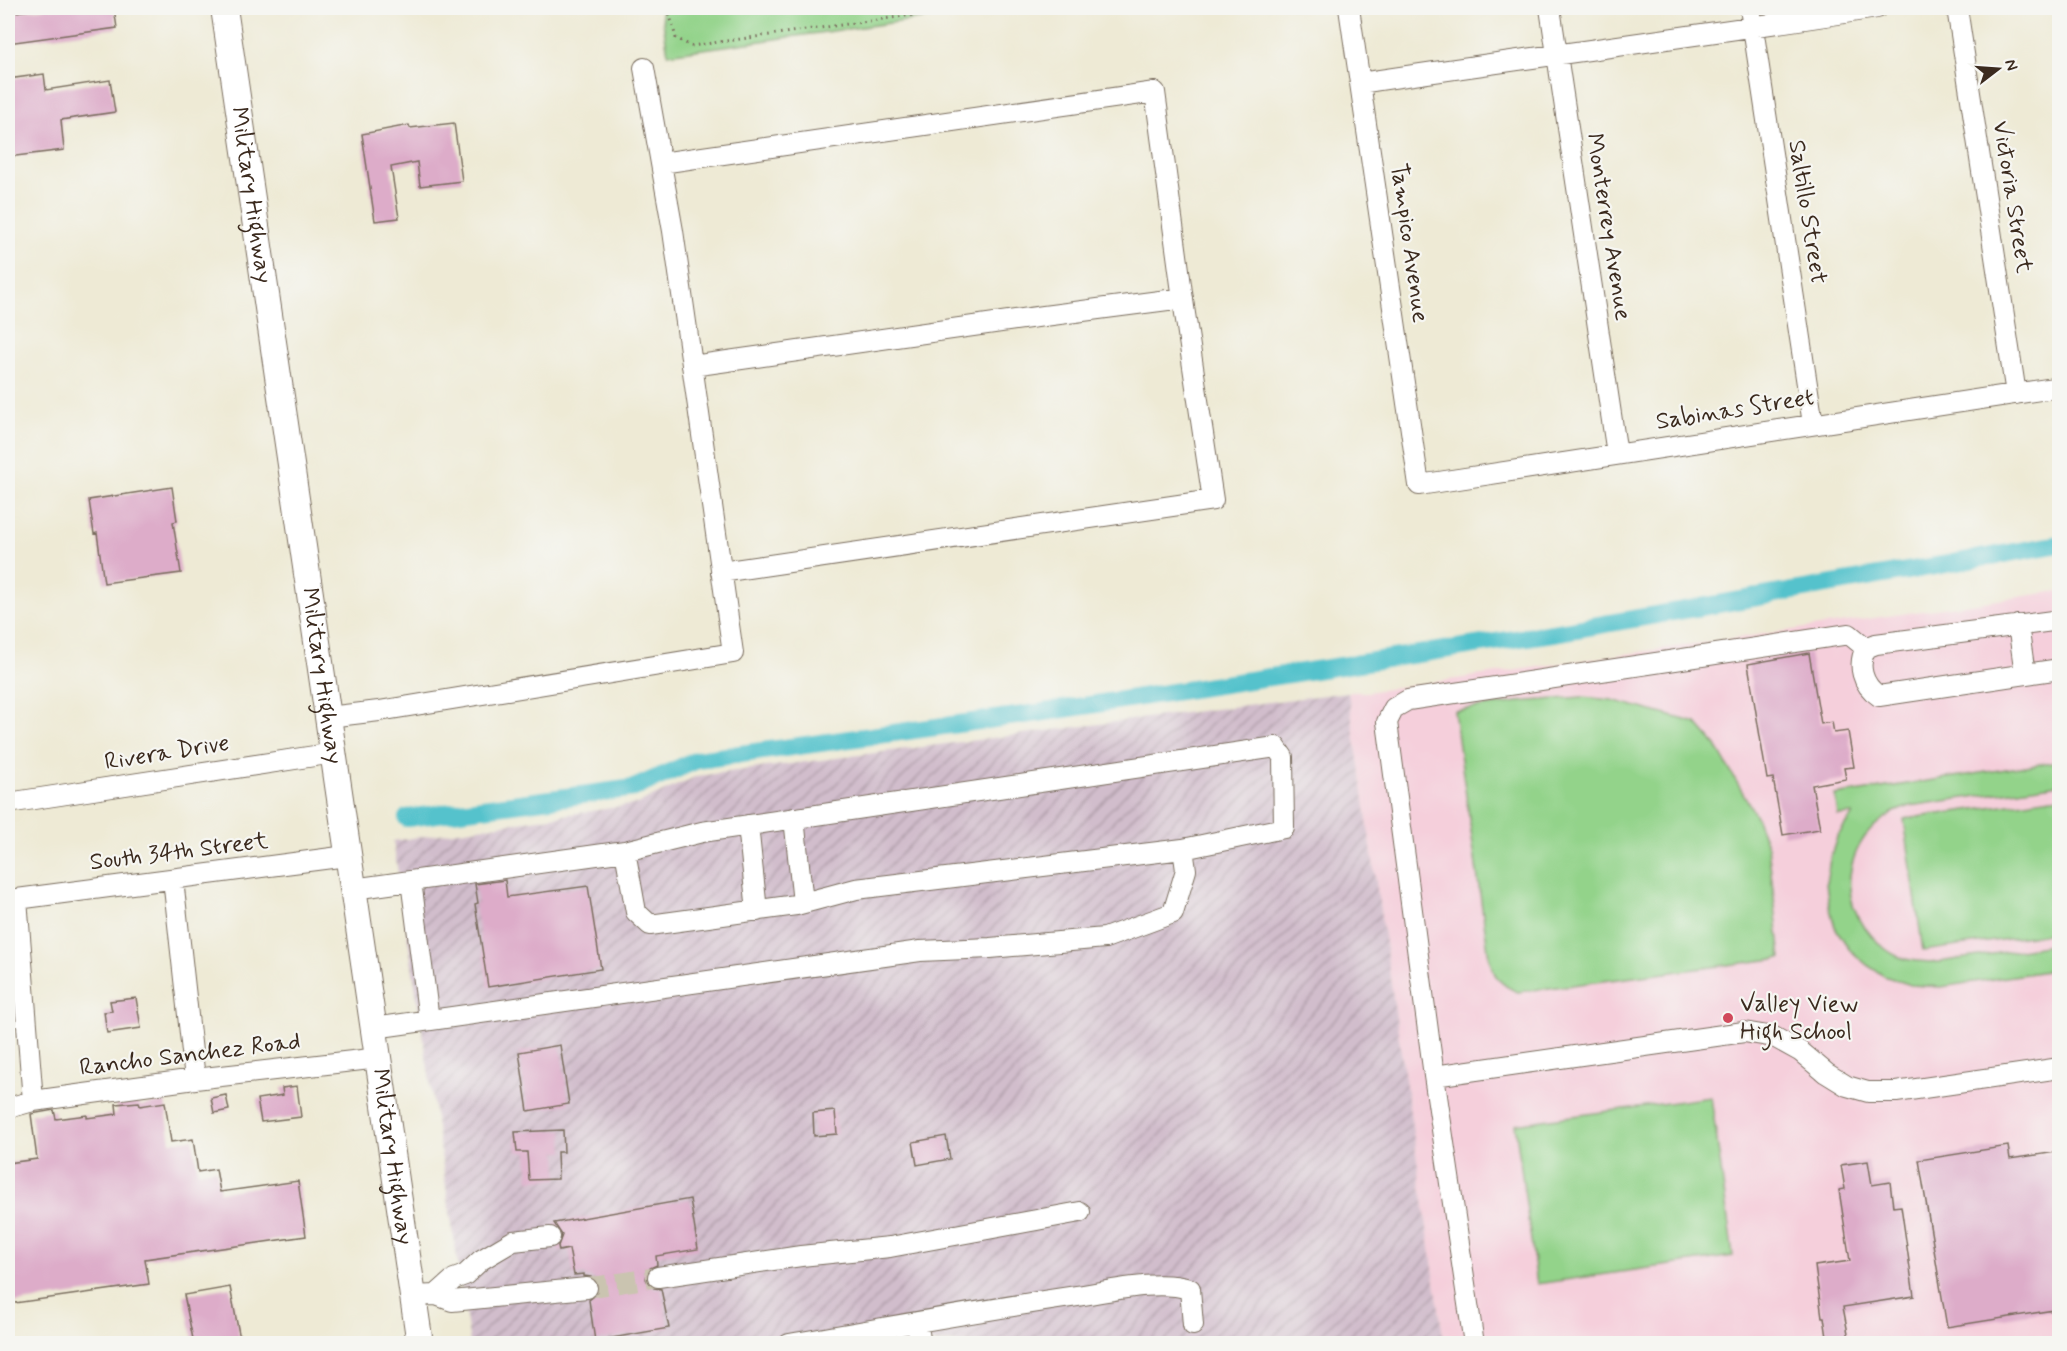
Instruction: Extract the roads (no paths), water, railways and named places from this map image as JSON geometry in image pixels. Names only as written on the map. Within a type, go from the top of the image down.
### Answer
[{"type":"main road","name":"Military Highway","points":[[224,8],[334,753],[347,856],[379,1058],[424,1296],[420,1344]]},
{"type":"street","name":"Tampico Avenue","points":[[1349,8],[1419,485]]},
{"type":"street","name":"Monterrey Avenue","points":[[1550,8],[1617,454]]},
{"type":"street","name":"Saltillo Street","points":[[1750,8],[1813,424]]},
{"type":"street","points":[[1360,83],[1877,8]]},
{"type":"street","name":"Victoria Street","points":[[1958,8],[2016,394]]},
{"type":"street","points":[[328,717],[379,711],[733,653],[673,231],[644,68]]},
{"type":"street","points":[[661,163],[1155,92],[1213,500],[721,572]]},
{"type":"street","points":[[692,366],[1183,298]]},
{"type":"street","name":"Sabinas Street","points":[[1419,485],[2060,387]]},
{"type":"street","points":[[2060,620],[1876,644],[1866,648],[1861,658],[1863,677],[1869,690],[1879,696],[2060,669]]},
{"type":"street","points":[[2018,625],[2025,674]]},
{"type":"street","points":[[1474,1344],[1434,1076],[1387,722],[1394,708],[1408,700],[1849,634],[1866,648]]},
{"type":"street","points":[[353,889],[625,851],[702,832],[1276,747],[1283,757],[1284,828],[1183,849],[856,889],[804,903],[757,911],[650,925],[636,912],[625,851]]},
{"type":"street","name":"Rivera Drive","points":[[8,803],[334,753]]},
{"type":"street","points":[[794,819],[804,903]]},
{"type":"street","points":[[748,825],[757,911]]},
{"type":"street","points":[[374,1028],[920,951],[1105,939],[1173,913],[1186,870],[1183,849]]},
{"type":"street","name":"South 34th Street","points":[[33,1101],[17,899],[347,856]]},
{"type":"street","points":[[172,879],[195,1079]]},
{"type":"street","points":[[411,881],[429,1020]]},
{"type":"street","points":[[1434,1076],[1744,1032],[1774,1037],[1801,1052],[1826,1074],[1847,1086],[1868,1092],[1896,1092],[2060,1068]]},
{"type":"street","name":"Rancho Sanchez Road","points":[[8,1108],[33,1101],[195,1079],[379,1058]]},
{"type":"street","points":[[658,1277],[801,1256],[890,1247],[1080,1212]]},
{"type":"street","points":[[424,1296],[465,1275],[481,1260],[513,1242],[550,1237]]},
{"type":"street","points":[[789,1344],[1071,1297],[1175,1284],[1190,1289],[1193,1325]]},
{"type":"street","points":[[424,1296],[452,1301],[587,1288]]},
{"type":"street","points":[[917,1322],[921,1344]]},
{"type":"waterway","points":[[407,818],[634,788],[697,760],[1038,713],[1559,632],[2060,544]]},
{"type":"tunnel","points":[[587,1288],[658,1277]]},
{"type":"place","name":"Valley View High School","points":[[1728,1018]]}]
